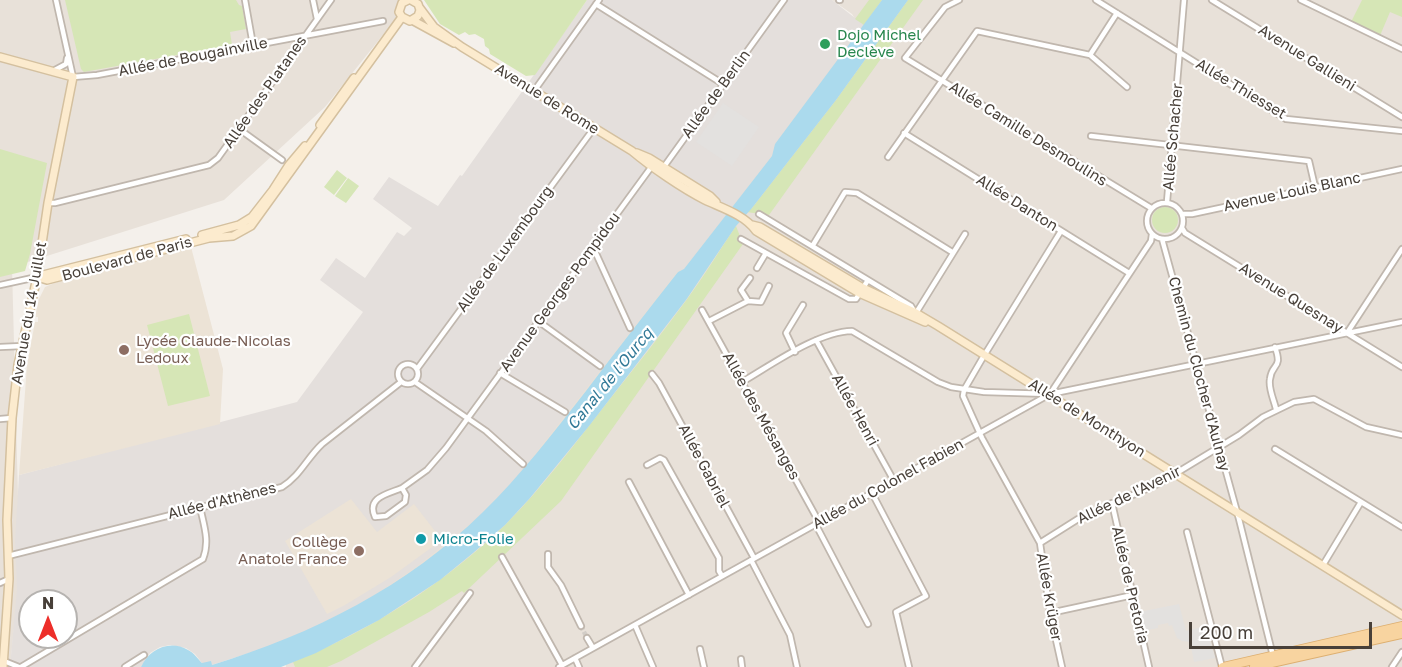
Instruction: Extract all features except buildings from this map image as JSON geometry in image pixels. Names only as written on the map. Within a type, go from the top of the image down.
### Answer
[{"type":"main road","points":[[1254,667],[1402,626]]},
{"type":"main road","points":[[1223,667],[1273,661],[1402,634]]},
{"type":"street","name":"Avenue du 14 Juillet","points":[[3,664],[9,579],[4,527],[12,418],[22,346],[37,277],[48,203],[73,77],[56,0]]},
{"type":"street","points":[[245,0],[253,45]]},
{"type":"street","points":[[313,0],[317,19]]},
{"type":"street","name":"Allée des Platanes","points":[[48,203],[56,203],[208,165],[218,158],[331,0]]},
{"type":"street","name":"Allée de Berlin","points":[[664,167],[784,0]]},
{"type":"street","name":"Allée Camille Desmoulins","points":[[959,0],[945,7],[905,58],[1151,208]]},
{"type":"street","name":"Allée Thiesset","points":[[1096,0],[1286,119],[1402,131]]},
{"type":"street","name":"Allée Schacher","points":[[1167,202],[1184,0]]},
{"type":"street","name":"Avenue Gallieni","points":[[1212,0],[1402,117]]},
{"type":"street","points":[[1301,0],[1402,49]]},
{"type":"street","points":[[406,1],[416,2],[419,7],[418,16],[412,20],[402,17],[399,8],[406,1]]},
{"type":"street","points":[[534,91],[597,2],[723,84]]},
{"type":"street","name":"Avenue de Rome","points":[[419,7],[434,27],[462,47],[632,151],[664,167],[710,196],[720,206]]},
{"type":"street","points":[[1090,55],[1117,13]]},
{"type":"street","name":"Boulevard de Paris","points":[[37,277],[230,228],[252,217],[402,17]]},
{"type":"street","name":"Avenue de Rome","points":[[412,20],[462,47]]},
{"type":"street","name":"Allée de Bougainville","points":[[73,77],[97,75],[384,21]]},
{"type":"street","points":[[888,158],[977,31],[1090,55],[1127,87]]},
{"type":"street","name":"Boulevard de Paris","points":[[37,277],[47,280],[209,238],[241,233],[259,218],[381,45]]},
{"type":"street","points":[[0,53],[73,77]]},
{"type":"street","points":[[53,71],[66,64],[68,55]]},
{"type":"street","points":[[0,57],[31,64]]},
{"type":"street","points":[[359,79],[358,76],[366,64]]},
{"type":"street","name":"Allée de Luxembourg","points":[[417,369],[594,128]]},
{"type":"street","points":[[239,129],[282,160]]},
{"type":"street","name":"Allée Danton","points":[[904,133],[1129,273]]},
{"type":"street","points":[[1091,136],[1309,161],[1316,187]]},
{"type":"street","name":"Avenue de Rome","points":[[632,151],[642,160],[706,200],[720,206]]},
{"type":"street","points":[[642,160],[647,160],[660,169],[664,167]]},
{"type":"street","name":"Avenue Georges Pompidou","points":[[402,488],[406,495],[405,502],[386,516],[375,517],[372,511],[373,503],[377,498],[402,488],[427,470],[446,448],[652,166]]},
{"type":"street","name":"Avenue Louis Blanc","points":[[1182,214],[1402,169]]},
{"type":"street","points":[[813,245],[845,192],[857,193],[952,252]]},
{"type":"street","points":[[1167,202],[1176,206],[1182,214],[1182,228],[1174,237],[1162,239],[1152,234],[1147,224],[1148,213],[1157,204],[1167,202]]},
{"type":"street","name":"Allée de Monthyon","points":[[720,206],[752,225],[760,227],[861,291],[938,326],[1402,615]]},
{"type":"street","points":[[759,214],[911,306],[914,315]]},
{"type":"street","name":"Avenue Quesnay","points":[[1182,228],[1402,368]]},
{"type":"street","points":[[964,390],[1061,231]]},
{"type":"street","points":[[914,315],[965,234]]},
{"type":"street","name":"Allée du Colonel Fabien","points":[[560,666],[1050,394],[1151,241],[1152,234]]},
{"type":"street","name":"Allée de Monthyon","points":[[741,238],[849,299],[855,298],[861,291]]},
{"type":"street","name":"Chemin du Clocher d'Aulnay","points":[[1162,239],[1236,510],[1273,661]]},
{"type":"street","points":[[593,247],[630,328]]},
{"type":"street","points":[[1347,333],[1402,249]]},
{"type":"street","points":[[758,268],[766,253]]},
{"type":"street","points":[[0,285],[37,277]]},
{"type":"street","points":[[748,301],[741,290],[750,278]]},
{"type":"street","points":[[861,291],[868,280]]},
{"type":"street","points":[[708,321],[748,301],[761,302],[770,286]]},
{"type":"street","points":[[795,352],[786,333],[802,305]]},
{"type":"street","name":"Allée des Mésanges","points":[[702,310],[868,624]]},
{"type":"street","points":[[538,321],[600,366]]},
{"type":"street","points":[[742,382],[816,340],[838,331],[852,331],[938,382],[964,390],[1050,394],[1402,322]]},
{"type":"street","name":"Allée Henri","points":[[816,340],[894,481]]},
{"type":"street","points":[[0,346],[22,346]]},
{"type":"street","points":[[1275,347],[1279,359],[1270,377],[1270,385],[1276,409]]},
{"type":"street","points":[[408,364],[417,369],[418,376],[415,382],[410,384],[401,382],[398,376],[402,366],[408,364]]},
{"type":"street","points":[[500,373],[565,412]]},
{"type":"street","name":"Allée Gabriel","points":[[652,374],[753,559],[790,635],[797,667]]},
{"type":"street","name":"Allée d'Athènes","points":[[8,556],[282,487],[293,480],[322,444],[401,382]]},
{"type":"street","points":[[415,382],[486,431],[523,464]]},
{"type":"street","name":"Allée Krüger","points":[[964,390],[963,396],[980,433],[1040,543],[1050,614],[1062,667]]},
{"type":"street","points":[[1028,394],[1032,404]]},
{"type":"street","name":"Allée de l'Avenir","points":[[1040,543],[1078,519],[1160,483],[1245,431],[1276,409],[1297,400],[1314,399],[1366,426],[1402,435]]},
{"type":"street","points":[[0,419],[12,418]]},
{"type":"street","points":[[1275,449],[1402,527]]},
{"type":"street","points":[[647,465],[660,458],[664,460],[719,558],[719,571],[722,576]]},
{"type":"street","points":[[629,482],[689,594]]},
{"type":"street","points":[[872,494],[926,596],[896,612],[909,667]]},
{"type":"street","points":[[1323,565],[1361,502]]},
{"type":"street","name":"Allée de Pretoria","points":[[1112,503],[1149,667]]},
{"type":"street","points":[[3,664],[20,667],[203,559],[207,549],[207,538],[200,507]]},
{"type":"street","points":[[1187,532],[1223,667]]},
{"type":"street","points":[[548,554],[548,567],[561,585],[581,626]]},
{"type":"street","points":[[502,557],[560,666]]},
{"type":"street","points":[[0,583],[9,579]]},
{"type":"street","points":[[415,667],[470,593]]},
{"type":"street","points":[[1050,614],[1133,595]]},
{"type":"street","points":[[636,625],[653,667]]},
{"type":"street","points":[[587,638],[593,648]]},
{"type":"street","points":[[700,649],[704,667]]},
{"type":"street","points":[[1392,667],[1402,652]]},
{"type":"street","points":[[125,667],[144,655]]},
{"type":"street","points":[[575,658],[579,667]]},
{"type":"street","points":[[741,659],[742,667]]},
{"type":"shaded area","points":[[0,0],[411,0],[325,107],[224,200],[12,267],[20,572],[10,667],[0,667]]},
{"type":"shaded area","points":[[587,0],[832,0],[864,25],[775,144],[772,156],[684,269],[677,272],[517,477],[482,514],[416,567],[366,601],[312,628],[268,647],[212,665],[202,663],[186,648],[170,645],[160,647],[150,653],[141,667],[10,667],[17,589],[15,540],[19,475],[297,402],[363,312],[320,280],[336,258],[365,278],[397,232],[404,236],[412,228],[373,199],[389,177],[438,206],[460,175],[462,176]]},
{"type":"shaded area","points":[[832,0],[1402,0],[1402,667],[286,667],[282,635],[855,19],[852,14]]},
{"type":"shaded area","points":[[723,103],[759,127],[732,166],[696,142]]},
{"type":"shaded area","name":"Lycée Claude-Nicolas Ledoux","points":[[191,247],[223,369],[220,424],[19,475],[27,365],[35,322],[38,322],[38,317],[35,317],[39,299],[45,287]]},
{"type":"shaded area","name":"Collège Anatole France","points":[[351,499],[377,532],[414,504],[442,540],[391,577],[327,614],[285,541]]},
{"type":"shaded area","points":[[1179,604],[1186,631],[1206,626],[1215,658],[1194,662],[1190,642],[1177,638],[1172,625],[1169,626],[1168,623],[1143,631],[1139,612]]},
{"type":"green space","points":[[65,0],[236,0],[242,6],[246,29],[230,32],[232,45],[84,72],[81,69]]},
{"type":"green space","points":[[424,0],[587,0],[535,75],[526,76],[490,54],[484,39],[465,32],[459,35],[440,24]]},
{"type":"green space","points":[[869,0],[882,0],[864,25],[855,19]]},
{"type":"green space","points":[[908,0],[923,0],[769,215],[746,212],[752,208],[836,100]]},
{"type":"green space","points":[[1362,0],[1402,0],[1402,17],[1390,12],[1379,38],[1350,24]]},
{"type":"green space","points":[[0,149],[47,163],[25,271],[0,277]]},
{"type":"green space","points":[[337,170],[347,178],[334,195],[324,187]]},
{"type":"green space","points":[[348,178],[359,186],[346,203],[335,196]]},
{"type":"green space","points":[[1165,207],[1174,211],[1178,220],[1174,229],[1165,233],[1156,229],[1152,220],[1156,211]]},
{"type":"green space","points":[[736,226],[743,244],[561,501],[464,593],[462,591],[341,661],[327,667],[295,667],[293,662],[378,620],[432,586],[482,547],[505,525],[559,464],[657,339],[692,293]]},
{"type":"green space","points":[[189,314],[210,396],[168,406],[147,325]]},
{"type":"water","name":"Canal de l'Ourcq","points":[[882,0],[908,0],[836,100],[736,226],[686,300],[589,426],[505,525],[440,580],[379,620],[316,653],[281,667],[141,667],[149,655],[167,646],[181,647],[192,653],[202,663],[211,661],[212,665],[286,639],[357,605],[423,563],[454,539],[524,469],[678,272],[684,269],[772,156],[775,144]]},
{"type":"tunnel","points":[[581,626],[587,638]]},
{"type":"place","name":"Dojo Michel Declève","points":[[825,44]]},
{"type":"place","name":"Lycée Claude-Nicolas Ledoux","points":[[124,350]]},
{"type":"place","name":"Micro-Folie","points":[[421,539]]},
{"type":"place","name":"Collège Anatole France","points":[[359,551]]}]
